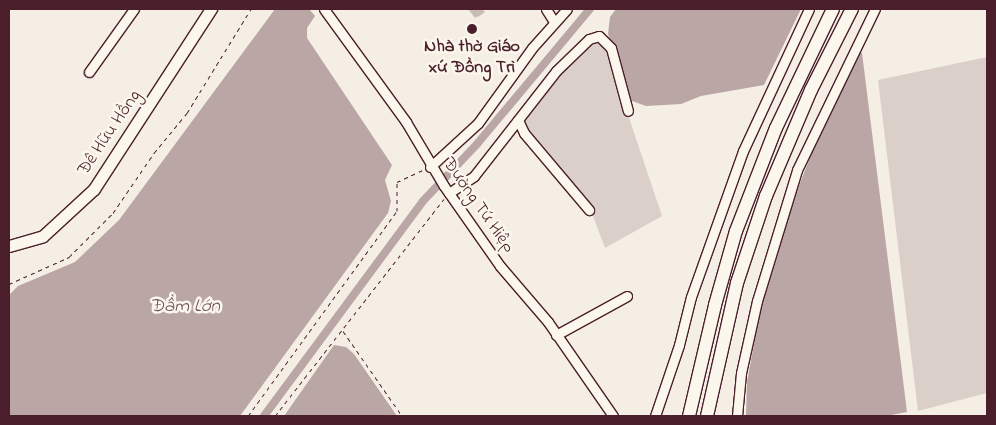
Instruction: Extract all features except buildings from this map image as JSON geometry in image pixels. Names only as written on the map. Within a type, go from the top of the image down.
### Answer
[{"type":"highway","points":[[690,416],[714,305],[736,231],[776,128],[833,9]]},
{"type":"highway","points":[[707,416],[737,283],[766,196],[810,90],[852,9]]},
{"type":"main road","name":"Đê Hữu Hồng","points":[[9,246],[43,236],[94,189],[211,9]]},
{"type":"street","points":[[90,72],[134,9]]},
{"type":"street","name":"Đường Tứ Hiệp","points":[[324,9],[406,122],[446,190],[500,266],[556,335],[613,416]]},
{"type":"street","points":[[546,9],[554,22]]},
{"type":"street","points":[[432,169],[478,123],[554,22],[567,9]]},
{"type":"street","points":[[655,416],[680,345],[690,297],[743,151],[809,9]]},
{"type":"street","points":[[737,416],[741,374],[757,301],[797,170],[875,9]]},
{"type":"street","points":[[446,190],[474,176],[568,57],[589,39],[599,36],[611,48],[628,111]]},
{"type":"street","points":[[518,120],[524,133],[589,210]]},
{"type":"street","points":[[556,335],[627,296]]},
{"type":"path","points":[[9,284],[69,257],[113,213],[154,153],[187,113],[251,9]]},
{"type":"path","points":[[248,416],[396,211],[397,182],[432,169]]},
{"type":"path","points":[[275,416],[342,330],[446,190]]},
{"type":"path","points":[[342,330],[402,416]]},
{"type":"shaded area","points":[[598,39],[606,49],[662,216],[605,248],[587,200],[529,133],[522,119],[586,44]]},
{"type":"shaded area","points":[[987,57],[987,393],[918,411],[878,80]]},
{"type":"water","name":"Đầm Lớn","points":[[275,9],[309,9],[315,16],[307,28],[307,38],[392,165],[385,180],[391,201],[388,213],[240,416],[9,416],[9,295],[18,286],[75,262],[119,220]]},
{"type":"water","points":[[616,9],[801,9],[764,85],[701,96],[681,104],[646,106],[629,100],[608,34],[610,17]]},
{"type":"water","points":[[858,52],[862,53],[907,412],[886,416],[746,416],[747,382],[762,300],[785,221],[819,135]]},
{"type":"water","points":[[334,345],[346,347],[354,354],[397,416],[284,416]]},
{"type":"waterway","points":[[264,416],[423,201],[477,144],[590,9]]},
{"type":"place","name":"Nhà thờ Giáo xứ Đồng Trì","points":[[472,29]]}]
